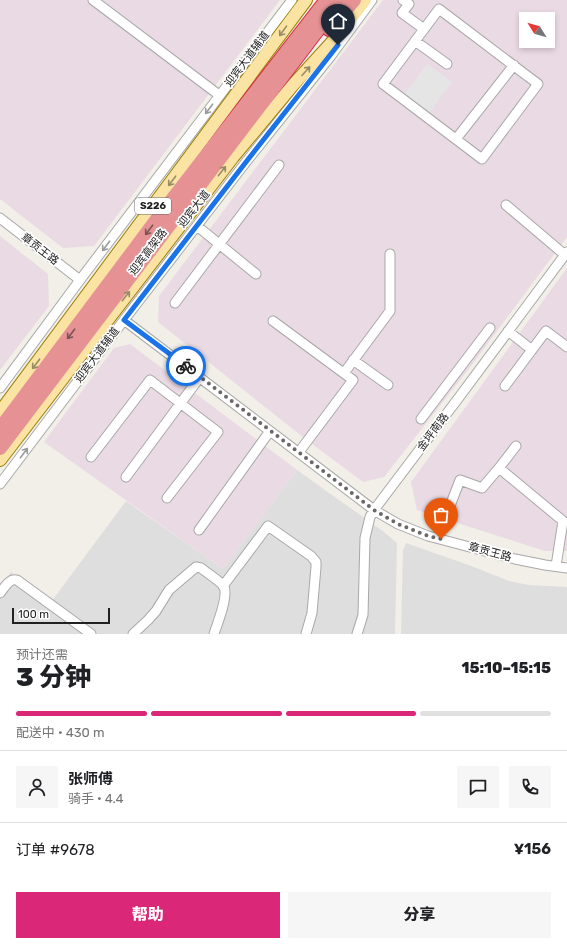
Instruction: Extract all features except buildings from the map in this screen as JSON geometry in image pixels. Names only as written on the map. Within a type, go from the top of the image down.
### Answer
[{"type":"highway","points":[[222,145],[261,77],[317,0]]},
{"type":"highway","name":"迎宾高架路","points":[[0,448],[327,0]]},
{"type":"highway","name":"迎宾高架路","points":[[0,429],[222,145],[340,0]]},
{"type":"highway","points":[[222,145],[354,0]]},
{"type":"main road","name":"S226","points":[[0,412],[306,0]]},
{"type":"main road","name":"迎宾大道","points":[[0,460],[233,157],[293,85],[334,40],[364,0]]},
{"type":"street","points":[[93,0],[219,95]]},
{"type":"street","name":"迎宾大道辅道","points":[[0,388],[219,95],[292,0]]},
{"type":"street","name":"迎宾大道辅道","points":[[0,484],[124,320],[330,57],[372,0]]},
{"type":"street","points":[[404,0],[409,4],[402,13],[424,29]]},
{"type":"street","points":[[439,9],[538,84],[482,159],[383,84],[415,41],[439,9]]},
{"type":"street","points":[[415,41],[447,64]]},
{"type":"street","points":[[456,139],[514,65]]},
{"type":"street","points":[[175,303],[279,166]]},
{"type":"street","points":[[506,205],[566,254]]},
{"type":"street","name":"章贡王路","points":[[0,218],[80,280]]},
{"type":"street","points":[[197,226],[256,274]]},
{"type":"street","points":[[344,373],[390,310],[390,254]]},
{"type":"street","name":"金坪南路","points":[[357,634],[363,615],[365,538],[370,517],[566,254]]},
{"type":"street","name":"章贡王路","points":[[124,320],[374,510],[398,524],[428,536],[515,559],[567,568]]},
{"type":"street","points":[[273,321],[353,380],[299,452]]},
{"type":"street","points":[[421,419],[490,328]]},
{"type":"street","points":[[508,331],[532,350]]},
{"type":"street","points":[[505,386],[546,331],[567,347]]},
{"type":"street","points":[[353,360],[388,385]]},
{"type":"street","points":[[126,477],[200,377]]},
{"type":"street","points":[[91,457],[150,380],[218,432],[167,498]]},
{"type":"street","points":[[445,387],[459,397]]},
{"type":"street","points":[[199,530],[270,431]]},
{"type":"street","points":[[448,510],[460,480],[482,488],[516,446]]},
{"type":"street","points":[[499,468],[563,521],[556,566]]},
{"type":"street","points":[[223,586],[268,526],[312,556],[316,562],[312,612],[306,634]]},
{"type":"street","points":[[133,634],[156,611],[169,590],[196,567],[201,568],[226,590],[214,634]]},
{"type":"street","points":[[0,593],[11,580],[17,580],[91,634]]},
{"type":"shaded area","points":[[0,0],[280,0],[94,246],[63,248],[0,199]]},
{"type":"shaded area","points":[[383,0],[567,0],[567,237],[471,366],[384,477],[363,482],[308,441],[158,322],[159,296]]},
{"type":"shaded area","points":[[427,64],[452,82],[430,112],[405,94]]},
{"type":"shaded area","points":[[0,236],[48,274],[49,306],[0,370]]},
{"type":"shaded area","points":[[567,268],[567,551],[545,551],[417,510],[411,482]]},
{"type":"shaded area","points":[[130,344],[297,470],[223,569],[44,442],[114,348]]},
{"type":"shaded area","points":[[297,470],[384,532],[397,543],[395,634],[0,634],[0,586],[11,572],[51,602],[126,501],[223,569]]},
{"type":"shaded area","points":[[406,543],[509,581],[528,585],[567,587],[567,634],[401,634],[403,550]]},
{"type":"way so far","points":[[186,366],[374,510],[398,524],[428,536],[441,539]]},
{"type":"route","points":[[186,366],[124,320],[338,45]]}]
